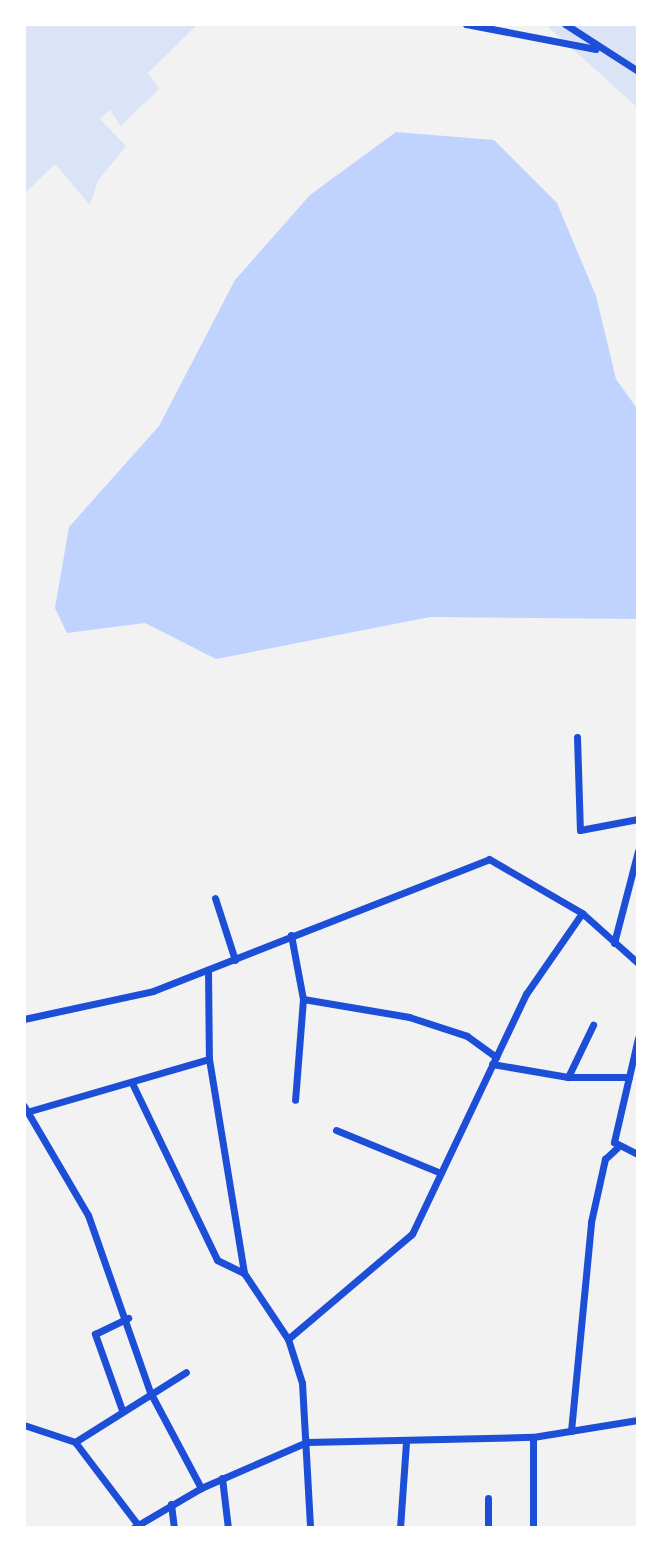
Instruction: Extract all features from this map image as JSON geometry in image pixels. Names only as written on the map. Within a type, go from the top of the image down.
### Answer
[{"type":"street","points":[[466,24],[596,49]]},
{"type":"street","points":[[565,24],[596,49],[638,71]]},
{"type":"street","points":[[577,737],[580,830],[638,819]]},
{"type":"street","points":[[614,943],[638,851]]},
{"type":"street","points":[[24,1019],[99,1008],[235,960],[291,935],[489,859],[582,913],[638,963]]},
{"type":"street","points":[[215,898],[235,960]]},
{"type":"street","points":[[288,1339],[412,1234],[526,994],[582,913]]},
{"type":"street","points":[[291,935],[303,999],[295,1100]]},
{"type":"street","points":[[208,970],[209,1059],[244,1273],[288,1339],[302,1383],[310,1528]]},
{"type":"street","points":[[303,999],[409,1017],[467,1036],[494,1061],[568,1077],[629,1077]]},
{"type":"street","points":[[568,1077],[593,1025]]},
{"type":"street","points":[[571,1431],[591,1222],[605,1159],[617,1148],[638,1038]]},
{"type":"street","points":[[201,1488],[150,1392],[128,1318],[83,1204],[27,1108],[132,1083],[209,1059]]},
{"type":"street","points":[[132,1083],[217,1260],[244,1273]]},
{"type":"street","points":[[336,1130],[441,1173]]},
{"type":"street","points":[[617,1148],[638,1154]]},
{"type":"street","points":[[122,1410],[95,1334],[128,1318]]},
{"type":"street","points":[[75,1442],[186,1372]]},
{"type":"street","points":[[24,1425],[75,1442],[136,1526],[201,1488],[307,1442],[533,1437],[638,1420]]},
{"type":"street","points":[[533,1437],[533,1528]]},
{"type":"street","points":[[400,1528],[406,1442]]},
{"type":"street","points":[[222,1478],[228,1528]]},
{"type":"street","points":[[488,1498],[488,1528]]},
{"type":"street","points":[[171,1504],[174,1528]]},
{"type":"shaded area","points":[[24,24],[198,24],[148,73],[159,89],[121,126],[110,110],[100,119],[126,146],[98,181],[90,205],[55,164],[24,194]]},
{"type":"shaded area","points":[[545,24],[638,24],[638,108]]},
{"type":"water","points":[[396,132],[494,140],[557,203],[596,296],[616,379],[638,410],[638,619],[430,617],[216,659],[145,623],[67,633],[55,608],[69,527],[159,426],[235,280],[310,195]]}]
